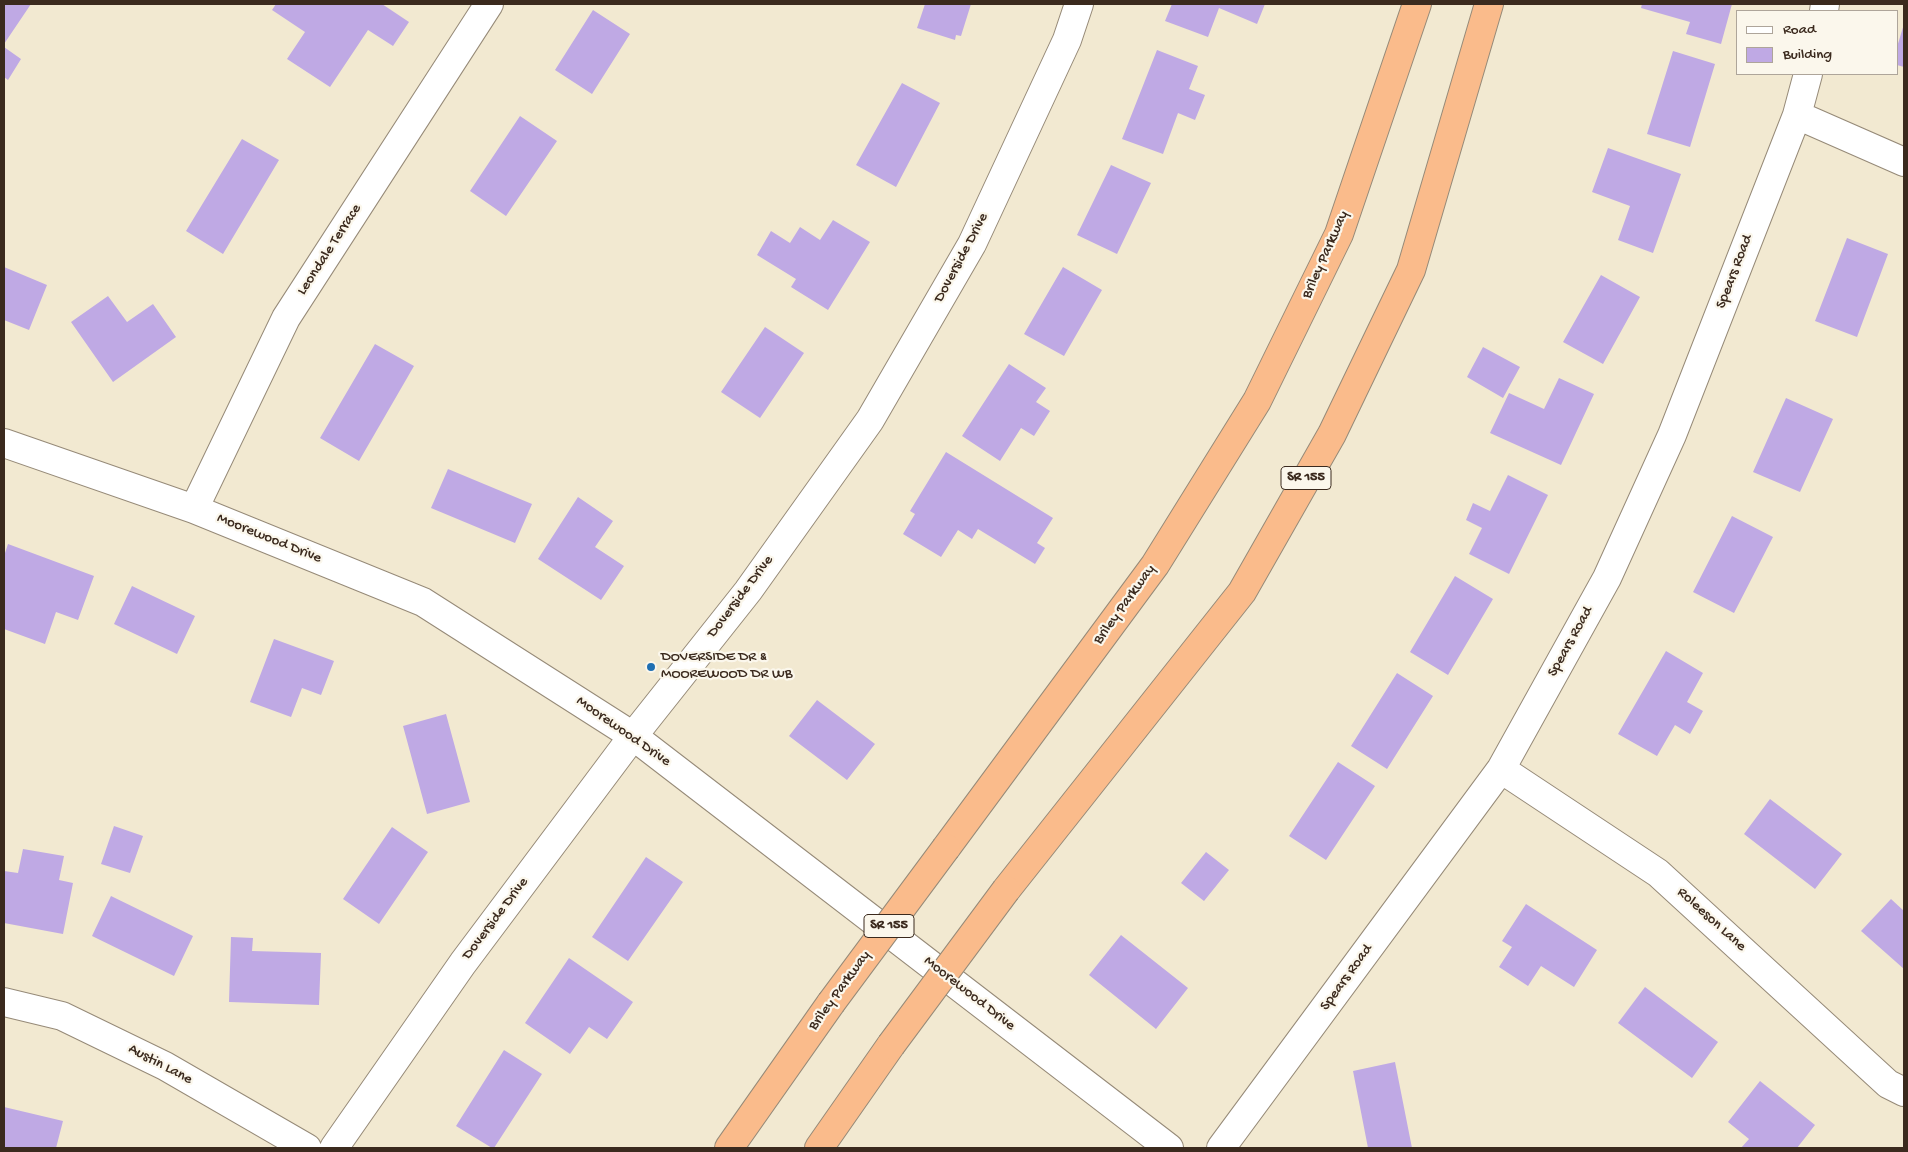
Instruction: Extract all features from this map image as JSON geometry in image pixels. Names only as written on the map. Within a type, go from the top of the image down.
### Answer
[{"type":"highway","name":"Briley Parkway","points":[[729,1148],[831,1003],[1155,565],[1257,401],[1339,234],[1417,4]]},
{"type":"highway","name":"SR 155","points":[[819,1148],[891,1045],[1006,890],[1242,592],[1332,434],[1411,270],[1489,4]]},
{"type":"street","name":"Leondale Terrace","points":[[194,509],[286,318],[489,4]]},
{"type":"street","name":"Doverside Drive","points":[[334,1148],[463,963],[633,736],[748,591],[870,420],[972,244],[1067,40],[1079,4]]},
{"type":"street","name":"Spears Road","points":[[1221,1148],[1501,769],[1615,560],[1672,435],[1797,115],[1808,75]]},
{"type":"street","points":[[1797,115],[1904,162]]},
{"type":"street","name":"Moorewood Drive","points":[[4,443],[194,509],[423,602],[633,736],[1169,1148]]},
{"type":"street","name":"Roleeson Lane","points":[[1501,769],[1658,873],[1888,1084],[1904,1092]]},
{"type":"street","name":"Austin Lane","points":[[4,1002],[62,1016],[165,1066],[307,1148]]},
{"type":"building","points":[[4,4],[31,4],[4,44]]},
{"type":"building","points":[[276,4],[382,4],[409,22],[393,46],[368,30],[330,87],[287,59],[305,32],[272,10]]},
{"type":"building","points":[[925,4],[971,4],[961,36],[956,35],[955,40],[917,28]]},
{"type":"building","points":[[1172,4],[1265,4],[1257,24],[1219,8],[1208,37],[1165,21]]},
{"type":"building","points":[[1642,4],[1732,4],[1721,44],[1686,34],[1690,22],[1641,8]]},
{"type":"building","points":[[593,10],[630,34],[592,94],[555,70]]},
{"type":"building","points":[[1904,24],[1904,67],[1898,65],[1898,44]]},
{"type":"building","points":[[4,47],[21,59],[8,80],[4,77]]},
{"type":"building","points":[[1157,50],[1198,66],[1189,89],[1205,95],[1195,120],[1178,113],[1163,154],[1122,139]]},
{"type":"building","points":[[1673,51],[1715,64],[1690,147],[1647,134]]},
{"type":"building","points":[[902,83],[940,103],[896,187],[856,165]]},
{"type":"building","points":[[520,116],[557,141],[506,216],[470,191]]},
{"type":"building","points":[[242,139],[279,160],[223,254],[186,231]]},
{"type":"building","points":[[1608,148],[1681,174],[1653,253],[1618,240],[1630,206],[1592,192]]},
{"type":"building","points":[[1111,165],[1151,183],[1117,254],[1077,235]]},
{"type":"building","points":[[833,220],[870,242],[828,310],[791,287],[796,279],[757,255],[771,231],[790,243],[800,227],[820,240]]},
{"type":"building","points":[[1847,238],[1888,254],[1857,337],[1815,321]]},
{"type":"building","points":[[4,267],[47,285],[29,330],[4,320]]},
{"type":"building","points":[[1063,267],[1102,290],[1064,356],[1024,334]]},
{"type":"building","points":[[1601,275],[1640,297],[1603,364],[1563,342]]},
{"type":"building","points":[[108,296],[127,322],[153,304],[176,337],[113,382],[71,322]]},
{"type":"building","points":[[765,327],[804,353],[760,418],[721,392]]},
{"type":"building","points":[[375,344],[414,366],[359,461],[320,438]]},
{"type":"building","points":[[1483,347],[1520,367],[1503,398],[1467,377]]},
{"type":"building","points":[[1009,364],[1046,388],[1036,402],[1050,411],[1034,436],[1021,428],[1000,461],[962,436]]},
{"type":"building","points":[[1559,378],[1594,394],[1561,465],[1490,433],[1509,393],[1544,409]]},
{"type":"building","points":[[1786,398],[1833,419],[1800,492],[1753,472]]},
{"type":"building","points":[[946,452],[1053,518],[1037,543],[1045,548],[1035,564],[978,529],[972,539],[958,530],[941,557],[903,534],[915,514],[910,511]]},
{"type":"building","points":[[448,469],[532,504],[515,543],[431,508]]},
{"type":"building","points":[[1508,475],[1548,495],[1509,574],[1469,554],[1482,528],[1466,520],[1473,503],[1490,511]]},
{"type":"building","points":[[578,497],[613,521],[595,547],[624,566],[601,600],[538,559]]},
{"type":"building","points":[[1732,516],[1773,537],[1734,613],[1693,592]]},
{"type":"building","points":[[8,544],[94,576],[78,620],[56,612],[45,644],[4,629],[4,556]]},
{"type":"building","points":[[1455,576],[1493,599],[1448,675],[1410,652]]},
{"type":"building","points":[[132,586],[195,616],[177,654],[114,624]]},
{"type":"building","points":[[274,639],[334,661],[321,695],[302,688],[291,717],[250,702]]},
{"type":"building","points":[[1666,651],[1703,673],[1687,702],[1703,711],[1690,734],[1675,725],[1657,756],[1618,734]]},
{"type":"building","points":[[1397,673],[1433,696],[1387,769],[1351,746]]},
{"type":"building","points":[[817,700],[875,744],[847,780],[789,736]]},
{"type":"building","points":[[446,714],[470,802],[427,814],[403,726]]},
{"type":"building","points":[[1338,762],[1375,786],[1326,860],[1289,836]]},
{"type":"building","points":[[1770,799],[1842,854],[1815,889],[1744,834]]},
{"type":"building","points":[[114,826],[143,836],[130,873],[101,864]]},
{"type":"building","points":[[392,827],[428,852],[379,924],[343,899]]},
{"type":"building","points":[[23,849],[64,856],[59,880],[73,883],[63,934],[4,923],[4,871],[18,873]]},
{"type":"building","points":[[1206,852],[1229,870],[1204,901],[1181,883]]},
{"type":"building","points":[[646,857],[683,882],[628,961],[592,937]]},
{"type":"building","points":[[111,896],[193,936],[174,976],[92,936]]},
{"type":"building","points":[[1891,899],[1904,911],[1904,969],[1861,931]]},
{"type":"building","points":[[1526,904],[1597,950],[1574,987],[1541,966],[1528,986],[1499,967],[1512,947],[1502,941]]},
{"type":"building","points":[[1121,935],[1188,988],[1156,1029],[1089,975]]},
{"type":"building","points":[[231,937],[253,938],[252,951],[321,953],[319,1005],[229,1002]]},
{"type":"building","points":[[569,958],[633,1002],[607,1039],[589,1027],[570,1054],[525,1023]]},
{"type":"building","points":[[1645,987],[1718,1042],[1692,1078],[1618,1023]]},
{"type":"building","points":[[504,1050],[542,1074],[494,1148],[492,1148],[456,1126]]},
{"type":"building","points":[[1395,1062],[1412,1148],[1368,1148],[1353,1071]]},
{"type":"building","points":[[1760,1081],[1815,1125],[1797,1148],[1741,1148],[1749,1139],[1728,1122]]},
{"type":"building","points":[[4,1107],[63,1121],[56,1148],[4,1148]]},
{"type":"place","name":"DOVERSIDE DR & MOOREWOOD DR WB","points":[[651,667]]}]
